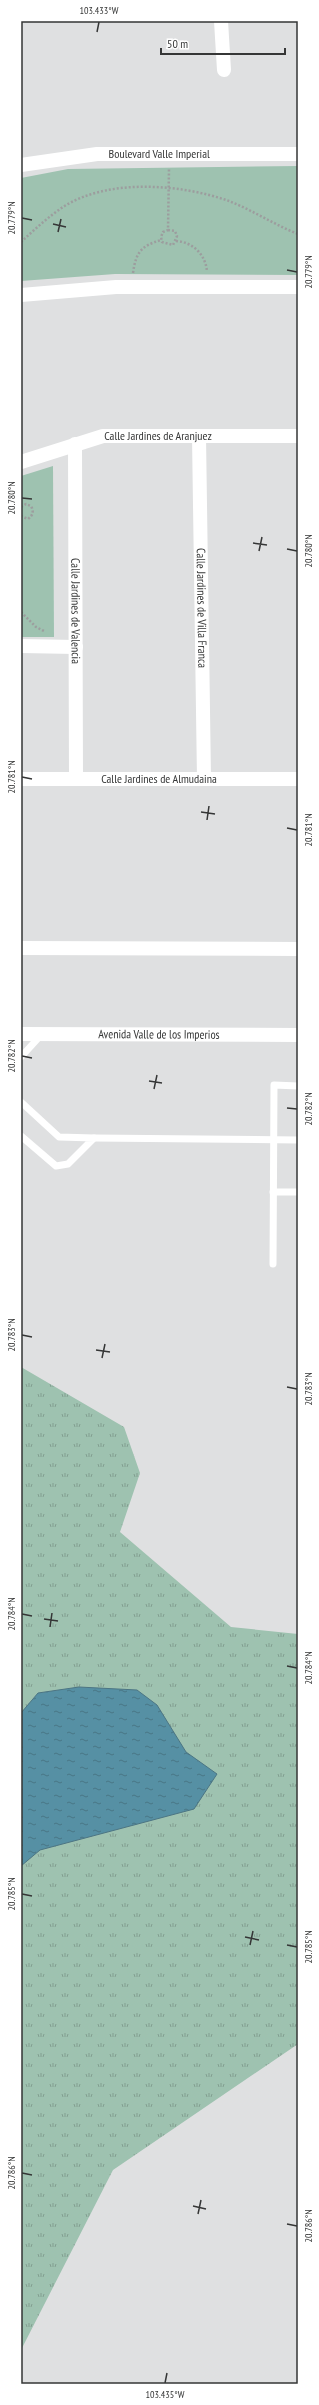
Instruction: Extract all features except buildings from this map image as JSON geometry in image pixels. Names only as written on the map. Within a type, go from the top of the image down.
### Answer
[{"type":"street","points":[[221,21],[224,70]]},
{"type":"street","name":"Boulevard Valle Imperial","points":[[21,165],[97,154],[298,154]]},
{"type":"street","points":[[21,295],[116,287],[298,287]]},
{"type":"street","name":"Calle Jardines de Aranjuez","points":[[21,462],[103,436],[298,436]]},
{"type":"street","name":"Calle Jardines de Villa Franca","points":[[199,436],[204,779]]},
{"type":"street","name":"Calle Jardines de Valencia","points":[[75,444],[76,779]]},
{"type":"street","points":[[21,646],[76,647]]},
{"type":"street","name":"Calle Jardines de Almudaina","points":[[21,779],[298,780]]},
{"type":"street","points":[[21,948],[298,949]]},
{"type":"street","name":"Avenida Valle de los Imperios","points":[[21,1034],[298,1035]]},
{"type":"lane","points":[[21,1057],[42,1034]]},
{"type":"lane","points":[[273,1264],[274,1086],[298,1086]]},
{"type":"lane","points":[[21,1102],[59,1138],[298,1140]]},
{"type":"lane","points":[[21,1136],[56,1166],[68,1164],[94,1138]]},
{"type":"lane","points":[[273,1192],[298,1192]]},
{"type":"path","points":[[168,230],[169,167]]},
{"type":"path","points":[[21,242],[64,206],[94,193],[129,188],[169,188],[193,190],[230,202],[298,234]]},
{"type":"path","points":[[168,230],[175,231],[176,240],[173,245],[166,244],[161,240],[163,232],[168,230]]},
{"type":"path","points":[[132,274],[135,260],[140,251],[148,244],[161,240]]},
{"type":"path","points":[[176,240],[185,241],[197,249],[206,263],[208,275]]},
{"type":"path","points":[[21,507],[26,504],[31,506],[33,511],[32,516],[28,519],[21,516]]},
{"type":"path","points":[[21,612],[36,627],[46,632]]},
{"type":"green space","points":[[298,166],[298,275],[115,274],[21,281],[21,178],[68,169]]},
{"type":"green space","points":[[53,466],[54,637],[21,637],[21,476]]},
{"type":"green space","points":[[21,1367],[124,1427],[140,1473],[120,1532],[231,1627],[298,1634],[298,2044],[113,2170],[21,2350]]},
{"type":"water","points":[[79,1687],[137,1690],[157,1705],[186,1752],[217,1774],[194,1809],[40,1850],[21,1866],[21,1713],[38,1693]]}]
